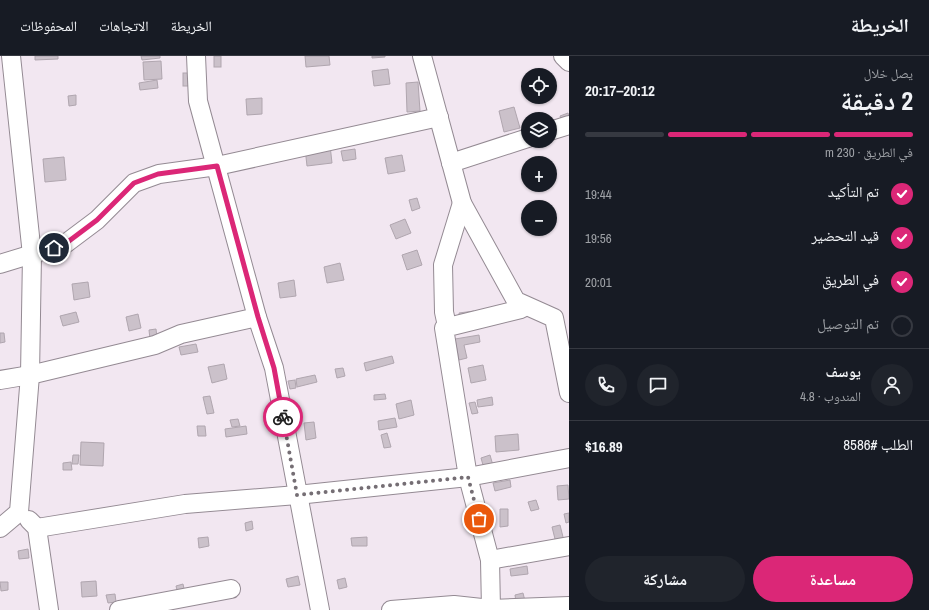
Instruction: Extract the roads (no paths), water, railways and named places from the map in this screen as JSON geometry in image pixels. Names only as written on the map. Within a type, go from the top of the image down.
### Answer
[{"type":"street","points":[[0,528],[18,512],[30,375],[32,255],[11,56]]},
{"type":"street","points":[[196,56],[198,101],[258,317],[274,368],[320,610]]},
{"type":"street","points":[[422,56],[462,203],[521,309],[447,326]]},
{"type":"street","points":[[563,56],[569,62]]},
{"type":"street","points":[[0,264],[65,244],[97,220],[134,183],[158,174],[217,166],[439,117]]},
{"type":"street","points":[[557,129],[569,125]]},
{"type":"street","points":[[452,163],[521,140]]},
{"type":"street","points":[[462,203],[443,265],[444,312],[447,326],[444,328],[468,477],[490,560],[491,609]]},
{"type":"street","points":[[516,300],[554,318],[569,393]]},
{"type":"street","points":[[0,380],[30,375],[155,345],[180,334],[258,317]]},
{"type":"street","points":[[37,528],[185,504],[297,495],[468,477],[569,458]]},
{"type":"street","points":[[18,512],[37,528],[49,610]]},
{"type":"street","points":[[490,560],[569,546]]},
{"type":"street","points":[[119,610],[231,589]]},
{"type":"street","points":[[391,610],[454,605],[491,609],[569,606]]}]
